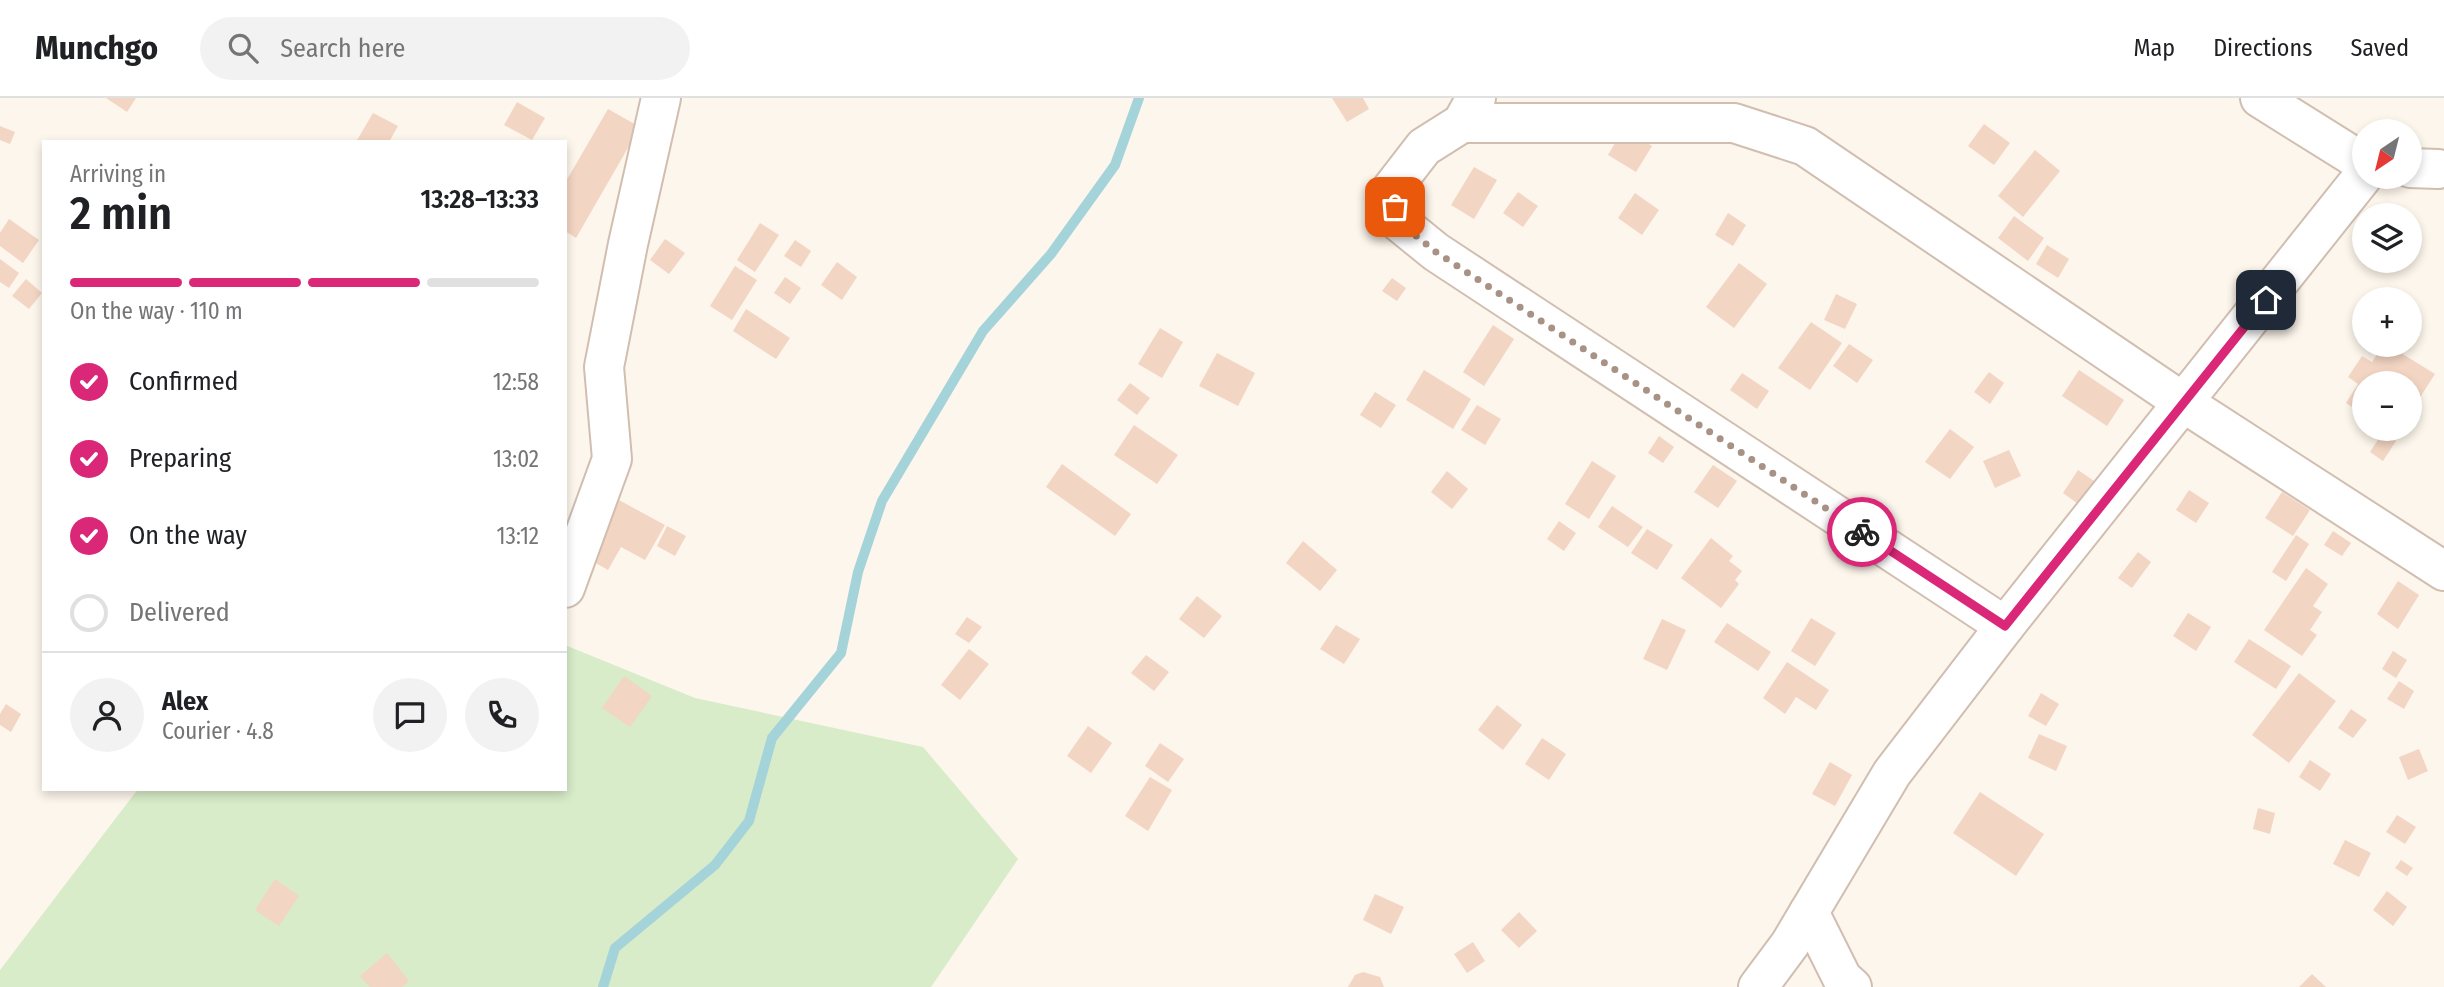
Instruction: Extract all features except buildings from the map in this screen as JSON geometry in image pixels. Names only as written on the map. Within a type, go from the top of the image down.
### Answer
[{"type":"street","points":[[567,583],[612,459],[604,367],[662,98]]},
{"type":"street","points":[[2260,98],[2352,156]]},
{"type":"street","points":[[2005,626],[1459,268],[1399,222],[1390,191],[1424,147],[1469,111],[1734,123],[1805,146],[2184,403],[2444,571]]},
{"type":"street","points":[[1758,987],[1790,944],[1892,773],[2005,626],[2353,189]]},
{"type":"street","points":[[1809,912],[1842,978],[1852,987]]},
{"type":"green space","points":[[567,646],[695,698],[923,747],[1018,859],[931,987],[0,987],[0,970],[136,791],[567,791]]},
{"type":"waterway","points":[[603,987],[615,948],[715,865],[749,821],[772,738],[841,653],[858,572],[882,501],[983,331],[1051,254],[1115,165],[1139,98]]},
{"type":"way so far","points":[[1395,207],[1399,222],[1436,252],[1862,532]]},
{"type":"route","points":[[1862,532],[2005,626],[2266,300]]}]
